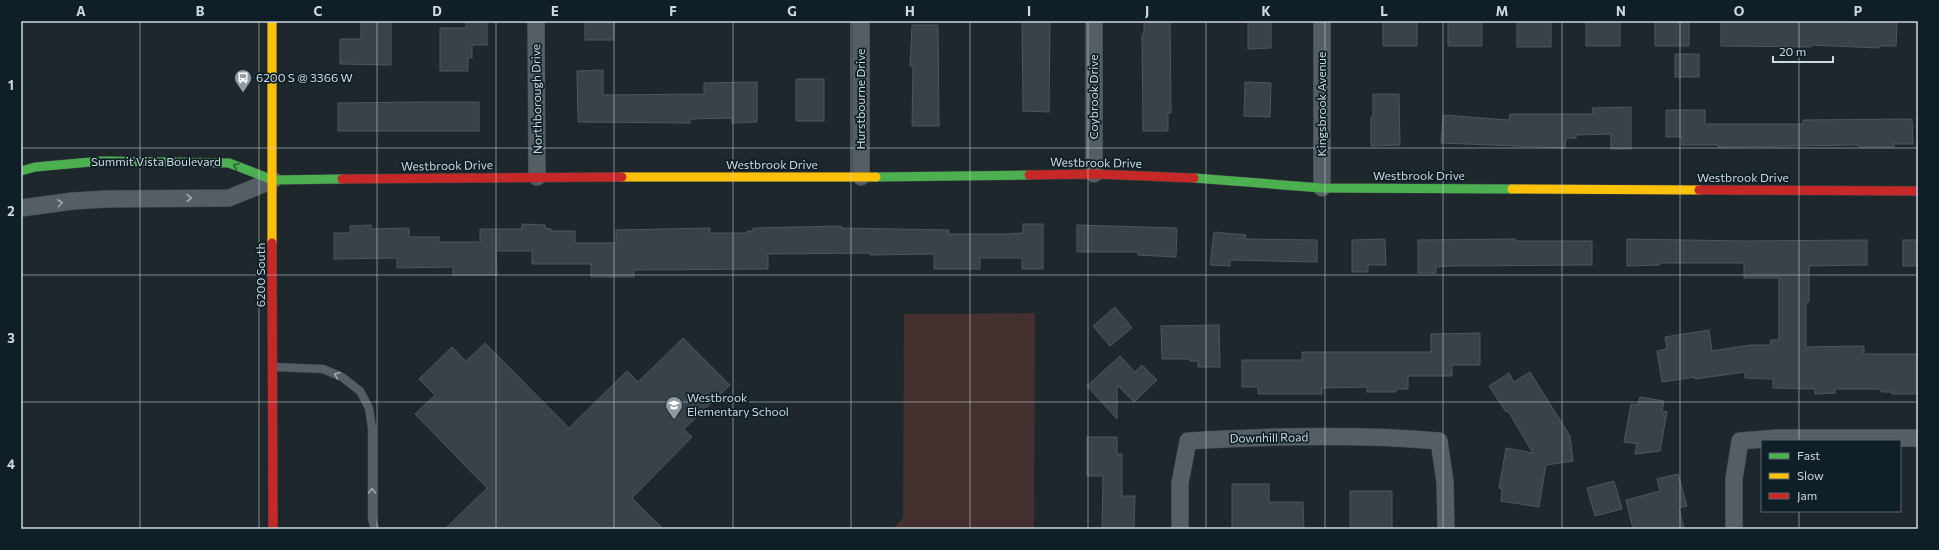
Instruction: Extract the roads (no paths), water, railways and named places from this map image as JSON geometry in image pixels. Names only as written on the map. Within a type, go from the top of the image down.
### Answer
[{"type":"street","name":"6200 South","points":[[272,21],[273,529]]},
{"type":"street","name":"Northborough Drive","points":[[536,21],[537,177]]},
{"type":"street","name":"Hurstbourne Drive","points":[[861,177],[862,21]]},
{"type":"street","name":"Coybrook Drive","points":[[1094,21],[1094,174]]},
{"type":"street","name":"Kingsbrook Avenue","points":[[1322,21],[1322,188]]},
{"type":"street","name":"Summit Vista Boulevard","points":[[21,170],[68,163],[102,161],[229,163],[273,180]]},
{"type":"street","name":"Westbrook Drive","points":[[273,180],[537,177],[861,177],[1094,174],[1187,177],[1322,188],[1918,192]]},
{"type":"street","points":[[21,208],[73,201],[107,199],[229,198],[273,180]]},
{"type":"street","name":"Downhill Road","points":[[1180,529],[1180,483],[1188,441],[1229,439],[1380,438],[1439,441],[1445,482],[1446,529]]},
{"type":"street","points":[[1734,529],[1734,479],[1740,441],[1777,438],[1918,438]]},
{"type":"lane","points":[[273,367],[322,369],[342,377],[360,391],[369,408],[372,428],[372,519],[375,529]]},
{"type":"place","name":"6200 S @ 3366 W","points":[[243,93]]},
{"type":"place","name":"Westbrook Elementary School","points":[[674,420]]}]
